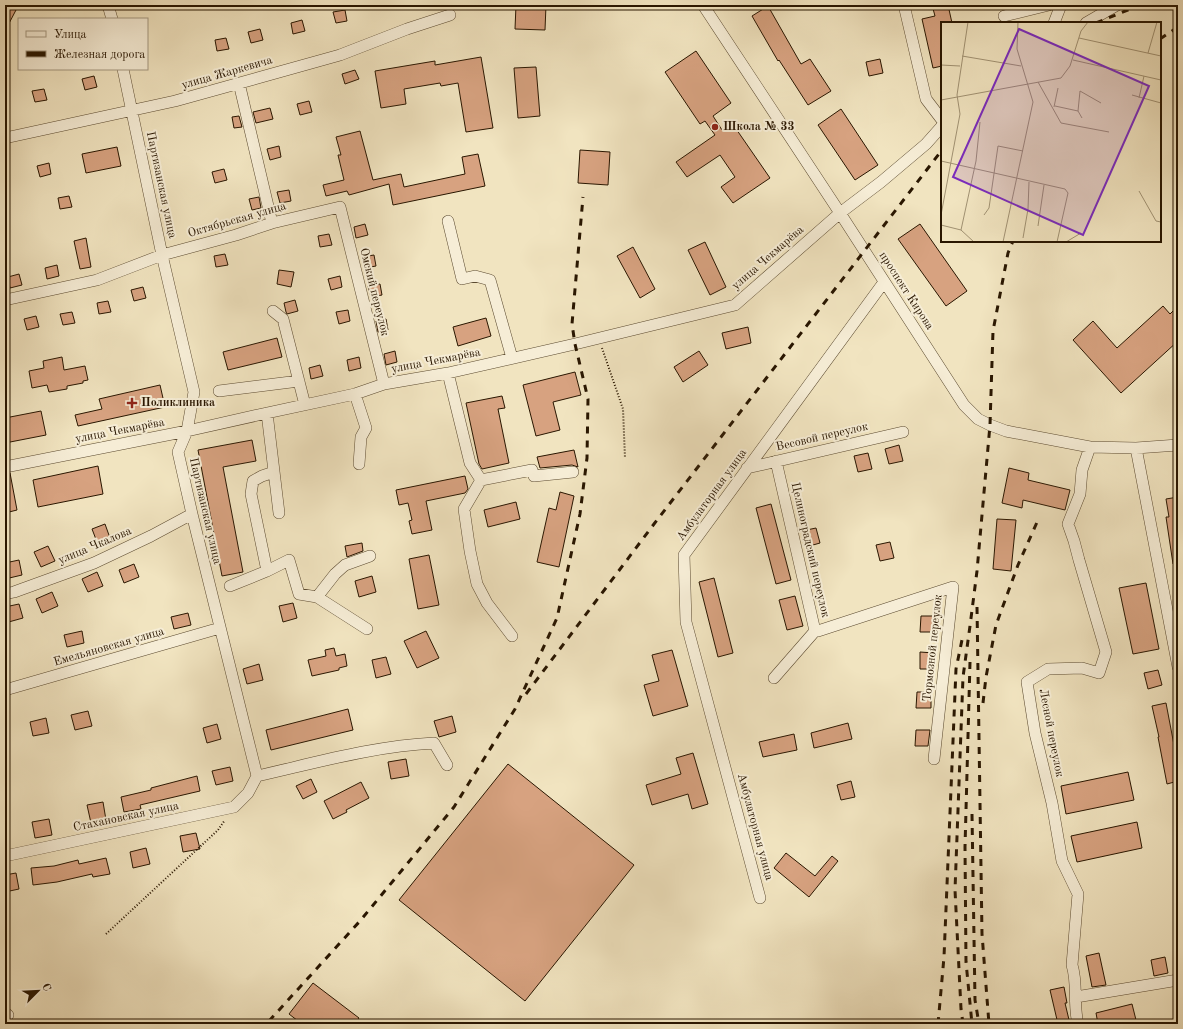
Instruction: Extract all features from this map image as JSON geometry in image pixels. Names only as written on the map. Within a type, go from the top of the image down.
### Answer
[{"type":"street","points":[[108,5],[112,18]]},
{"type":"street","name":"проспект Кирова","points":[[703,5],[964,405],[978,418],[990,425],[1006,431],[1090,447],[1136,448],[1178,445]]},
{"type":"street","points":[[904,5],[926,98],[941,119]]},
{"type":"street","points":[[1004,16],[1049,5]]},
{"type":"street","points":[[1054,22],[1060,5]]},
{"type":"street","points":[[1088,22],[1117,5]]},
{"type":"street","name":"улица Жаркевича","points":[[5,138],[175,101],[340,55],[406,29],[450,15]]},
{"type":"street","name":"Партизанская улица","points":[[123,70],[162,255],[194,392],[187,431],[178,452],[257,776]]},
{"type":"street","points":[[239,83],[272,223]]},
{"type":"street","name":"улица Чекмарёва","points":[[5,466],[187,431],[355,394],[384,384],[448,373],[735,305],[840,213],[881,182],[920,149],[941,127]]},
{"type":"street","name":"Октябрьская улица","points":[[5,300],[97,280],[162,255],[236,235],[272,223],[340,207]]},
{"type":"street","name":"Омский переулок","points":[[340,207],[384,384]]},
{"type":"street","points":[[448,221],[462,279],[475,276],[490,280],[512,358]]},
{"type":"street","name":"Амбулаторная улица","points":[[760,898],[688,629],[684,555],[884,282]]},
{"type":"street","points":[[273,311],[283,318],[305,405]]},
{"type":"street","points":[[448,373],[470,462],[481,480]]},
{"type":"street","points":[[219,391],[299,381]]},
{"type":"street","points":[[355,394],[366,428],[361,437],[358,464]]},
{"type":"street","points":[[267,413],[279,513]]},
{"type":"street","name":"Весовой переулок","points":[[747,468],[903,432]]},
{"type":"street","name":"Лесной переулок","points":[[1078,1024],[1076,1014],[1076,976],[1072,965],[1078,894],[1062,861],[1052,803],[1036,733],[1027,682],[1048,669],[1082,668],[1099,673],[1106,652],[1068,524],[1080,494],[1082,470],[1090,447]]},
{"type":"street","points":[[1136,448],[1178,667]]},
{"type":"street","name":"Целиноградский переулок","points":[[774,678],[815,631],[776,461]]},
{"type":"street","points":[[512,636],[487,603],[477,584],[470,551],[464,509],[481,480],[532,470],[534,476],[573,472]]},
{"type":"street","points":[[267,570],[251,494],[253,481],[274,472]]},
{"type":"street","name":"улица Чкалова","points":[[5,594],[94,563],[151,536],[192,514]]},
{"type":"street","points":[[317,597],[335,574],[345,565],[370,556]]},
{"type":"street","points":[[230,586],[289,560],[299,594],[317,597],[367,629]]},
{"type":"street","name":"Тормозной переулок","points":[[815,631],[953,588],[934,760]]},
{"type":"street","name":"Емельяновская улица","points":[[5,690],[220,628]]},
{"type":"street","points":[[234,808],[248,793],[257,776],[344,756],[413,744],[434,743],[447,765]]},
{"type":"street","name":"Стахановская улица","points":[[5,856],[234,808]]},
{"type":"street","points":[[1076,997],[1178,980]]},
{"type":"path","points":[[599,338],[623,409],[626,458]]},
{"type":"path","points":[[106,934],[218,830],[234,808]]},
{"type":"building","points":[[5,5],[16,10],[5,31]]},
{"type":"building","points":[[516,5],[546,5],[545,30],[515,29]]},
{"type":"building","points":[[932,5],[948,5],[952,22],[941,22],[941,66],[933,68],[922,19],[935,16]]},
{"type":"building","points":[[768,6],[801,64],[810,59],[831,91],[808,105],[779,60],[778,61],[752,16]]},
{"type":"building","points":[[345,10],[347,21],[336,23],[333,12]]},
{"type":"building","points":[[302,20],[305,31],[293,34],[291,23]]},
{"type":"building","points":[[260,29],[263,40],[251,43],[248,32]]},
{"type":"building","points":[[226,38],[229,49],[217,51],[215,40]]},
{"type":"building","name":"Школа № 33","points":[[696,51],[731,103],[713,116],[722,130],[732,123],[770,178],[733,203],[721,187],[735,177],[720,155],[687,177],[676,162],[715,135],[705,121],[700,124],[665,72]]},
{"type":"building","points":[[481,57],[493,128],[466,132],[458,83],[441,86],[440,83],[404,89],[406,104],[381,108],[375,71],[435,61],[435,65]]},
{"type":"building","points":[[880,59],[883,73],[869,76],[866,62]]},
{"type":"building","points":[[536,67],[540,116],[518,118],[514,68]]},
{"type":"building","points":[[355,70],[359,79],[345,84],[342,74]]},
{"type":"building","points":[[94,76],[97,87],[85,90],[82,79]]},
{"type":"building","points":[[44,89],[47,100],[35,102],[32,91]]},
{"type":"building","points":[[309,101],[312,112],[300,115],[297,104]]},
{"type":"building","points":[[270,108],[273,119],[256,123],[253,112]]},
{"type":"building","points":[[841,109],[878,165],[855,180],[818,125]]},
{"type":"building","points":[[239,116],[242,127],[234,128],[232,117]]},
{"type":"building","points":[[360,131],[373,180],[401,174],[404,187],[465,174],[462,157],[478,154],[485,186],[393,205],[389,184],[349,195],[347,191],[326,196],[323,185],[344,180],[338,155],[341,155],[336,137]]},
{"type":"building","points":[[279,146],[281,157],[270,160],[267,149]]},
{"type":"building","points":[[117,147],[121,166],[86,173],[82,154]]},
{"type":"building","points":[[580,150],[610,152],[608,185],[578,183]]},
{"type":"building","points":[[49,163],[51,174],[40,177],[37,166]]},
{"type":"building","points":[[224,169],[227,180],[215,183],[212,172]]},
{"type":"building","points":[[289,190],[291,201],[280,203],[277,192]]},
{"type":"building","points":[[69,196],[72,207],[60,209],[58,198]]},
{"type":"building","points":[[259,197],[261,208],[252,210],[249,199]]},
{"type":"building","points":[[365,224],[368,235],[356,238],[354,227]]},
{"type":"building","points":[[920,224],[967,291],[946,306],[898,239]]},
{"type":"building","points":[[329,234],[332,245],[320,247],[318,236]]},
{"type":"building","points":[[86,238],[91,267],[80,269],[74,241]]},
{"type":"building","points":[[705,242],[726,287],[710,295],[688,250]]},
{"type":"building","points":[[633,247],[655,289],[640,298],[617,256]]},
{"type":"building","points":[[225,254],[228,265],[216,267],[214,256]]},
{"type":"building","points":[[374,255],[376,266],[365,268],[362,257]]},
{"type":"building","points":[[57,265],[59,276],[47,279],[45,268]]},
{"type":"building","points":[[279,270],[294,272],[291,287],[277,284]]},
{"type":"building","points":[[19,274],[22,285],[10,288],[8,277]]},
{"type":"building","points":[[340,276],[342,287],[331,290],[328,279]]},
{"type":"building","points":[[380,284],[382,295],[371,297],[368,286]]},
{"type":"building","points":[[143,287],[146,298],[134,301],[131,290]]},
{"type":"building","points":[[295,300],[298,311],[287,314],[284,303]]},
{"type":"building","points":[[108,301],[111,312],[99,314],[97,303]]},
{"type":"building","points":[[1163,306],[1170,314],[1178,306],[1178,341],[1121,393],[1073,340],[1093,321],[1117,348]]},
{"type":"building","points":[[348,310],[350,321],[339,324],[336,312]]},
{"type":"building","points":[[72,312],[75,323],[63,325],[60,314]]},
{"type":"building","points":[[36,316],[39,327],[27,330],[24,319]]},
{"type":"building","points":[[486,318],[491,336],[458,346],[453,327]]},
{"type":"building","points":[[386,319],[388,330],[378,332],[376,321]]},
{"type":"building","points":[[748,327],[751,343],[726,349],[722,333]]},
{"type":"building","points":[[277,338],[282,357],[228,370],[223,352]]},
{"type":"building","points":[[395,351],[397,362],[386,365],[384,354]]},
{"type":"building","points":[[699,351],[708,365],[683,382],[674,367]]},
{"type":"building","points":[[62,357],[64,370],[85,366],[88,380],[83,381],[83,383],[67,386],[67,389],[49,392],[47,385],[32,388],[29,371],[44,368],[43,361]]},
{"type":"building","points":[[359,357],[361,368],[349,371],[347,360]]},
{"type":"building","points":[[320,365],[323,376],[311,379],[309,368]]},
{"type":"building","points":[[575,372],[581,395],[553,402],[560,430],[536,436],[523,385]]},
{"type":"building","name":"Поликлиника","points":[[160,385],[165,407],[78,426],[75,415],[102,409],[99,399]]},
{"type":"building","points":[[502,396],[505,408],[498,409],[509,463],[482,469],[479,464],[466,403]]},
{"type":"building","points":[[41,411],[46,435],[5,443],[5,418]]},
{"type":"building","points":[[252,440],[256,461],[223,467],[243,572],[222,576],[198,450]]},
{"type":"building","points":[[899,445],[903,461],[889,464],[885,449]]},
{"type":"building","points":[[574,450],[578,467],[572,465],[540,468],[537,457]]},
{"type":"building","points":[[868,453],[872,469],[858,472],[854,456]]},
{"type":"building","points":[[98,466],[103,494],[38,507],[33,480]]},
{"type":"building","points":[[1009,468],[1029,473],[1028,480],[1070,490],[1065,510],[1023,500],[1022,508],[1002,503]]},
{"type":"building","points":[[10,473],[17,510],[5,513],[5,474]]},
{"type":"building","points":[[465,476],[468,489],[465,493],[426,501],[432,530],[412,534],[409,521],[412,520],[408,503],[399,505],[396,490]]},
{"type":"building","points":[[560,492],[574,496],[559,567],[537,562],[549,508],[556,510]]},
{"type":"building","points":[[1178,497],[1178,564],[1173,564],[1166,517],[1169,517],[1166,499]]},
{"type":"building","points":[[516,502],[520,519],[488,527],[484,510]]},
{"type":"building","points":[[771,504],[791,580],[776,584],[756,508]]},
{"type":"building","points":[[997,519],[1016,520],[1011,571],[993,569]]},
{"type":"building","points":[[105,524],[110,538],[97,542],[92,529]]},
{"type":"building","points":[[816,528],[820,543],[806,547],[802,531]]},
{"type":"building","points":[[890,542],[894,558],[880,561],[876,545]]},
{"type":"building","points":[[362,543],[363,551],[347,557],[345,546]]},
{"type":"building","points":[[48,546],[55,561],[41,567],[34,552]]},
{"type":"building","points":[[429,555],[439,605],[418,609],[409,559]]},
{"type":"building","points":[[19,560],[22,575],[5,579],[5,563]]},
{"type":"building","points":[[134,564],[139,577],[124,583],[119,570]]},
{"type":"building","points":[[97,572],[103,586],[88,592],[82,579]]},
{"type":"building","points":[[372,576],[376,592],[359,597],[355,581]]},
{"type":"building","points":[[714,578],[733,653],[718,657],[699,582]]},
{"type":"building","points":[[1146,583],[1159,649],[1133,654],[1119,588]]},
{"type":"building","points":[[52,592],[58,606],[42,613],[36,599]]},
{"type":"building","points":[[795,596],[803,626],[787,630],[779,600]]},
{"type":"building","points":[[293,603],[297,618],[283,622],[279,606]]},
{"type":"building","points":[[19,604],[23,618],[5,623],[5,607]]},
{"type":"building","points":[[188,613],[191,625],[174,629],[171,617]]},
{"type":"building","points":[[921,616],[935,616],[934,632],[920,632]]},
{"type":"building","points":[[82,631],[84,643],[67,647],[64,635]]},
{"type":"building","points":[[426,631],[439,658],[417,668],[404,641]]},
{"type":"building","points":[[334,648],[336,656],[345,654],[347,666],[339,668],[339,670],[312,676],[308,660],[326,656],[325,650]]},
{"type":"building","points":[[672,650],[688,706],[653,716],[644,685],[659,681],[652,655]]},
{"type":"building","points":[[920,652],[934,653],[934,669],[920,669]]},
{"type":"building","points":[[386,657],[391,674],[376,678],[372,660]]},
{"type":"building","points":[[259,664],[263,680],[247,684],[243,669]]},
{"type":"building","points":[[1158,670],[1162,685],[1148,689],[1144,673]]},
{"type":"building","points":[[917,692],[931,692],[931,708],[916,708]]},
{"type":"building","points":[[1166,703],[1178,766],[1178,781],[1167,784],[1152,706]]},
{"type":"building","points":[[348,709],[353,730],[271,750],[266,730]]},
{"type":"building","points":[[88,711],[92,726],[75,730],[71,715]]},
{"type":"building","points":[[452,716],[456,732],[439,737],[434,721]]},
{"type":"building","points":[[46,718],[49,733],[33,736],[30,722]]},
{"type":"building","points":[[848,723],[852,739],[814,748],[811,733]]},
{"type":"building","points":[[217,724],[221,739],[207,743],[203,728]]},
{"type":"building","points":[[916,730],[930,730],[928,746],[915,746]]},
{"type":"building","points":[[794,734],[797,750],[763,757],[759,742]]},
{"type":"building","points":[[693,753],[708,804],[692,809],[688,794],[652,805],[646,785],[681,774],[676,758]]},
{"type":"building","points":[[406,759],[409,776],[391,779],[388,762]]},
{"type":"building","points":[[508,764],[634,865],[525,1001],[399,900]]},
{"type":"building","points":[[230,767],[233,781],[216,785],[212,771]]},
{"type":"building","points":[[1128,772],[1134,800],[1066,814],[1061,786]]},
{"type":"building","points":[[197,776],[200,791],[140,805],[141,809],[124,812],[121,797],[151,790],[151,788]]},
{"type":"building","points":[[311,779],[317,792],[303,799],[296,786]]},
{"type":"building","points":[[851,781],[855,797],[841,800],[837,785]]},
{"type":"building","points":[[361,782],[369,798],[346,810],[347,812],[333,819],[324,801]]},
{"type":"building","points":[[103,802],[106,820],[91,823],[87,805]]},
{"type":"building","points":[[49,819],[52,835],[35,838],[32,822]]},
{"type":"building","points":[[1137,822],[1142,848],[1077,862],[1071,836]]},
{"type":"building","points":[[196,833],[200,849],[183,852],[180,836]]},
{"type":"building","points":[[146,848],[150,864],[133,868],[130,852]]},
{"type":"building","points":[[786,853],[815,876],[832,856],[838,861],[809,897],[774,868]]},
{"type":"building","points":[[106,858],[110,874],[93,877],[92,874],[57,882],[33,885],[31,868],[54,866],[78,860],[79,864]]},
{"type":"building","points":[[16,873],[19,889],[5,892],[5,875]]},
{"type":"building","points":[[1099,953],[1106,985],[1092,987],[1086,956]]},
{"type":"building","points":[[1165,957],[1168,973],[1154,976],[1151,960]]},
{"type":"building","points":[[313,983],[359,1018],[354,1024],[302,1024],[289,1014]]},
{"type":"building","points":[[1064,987],[1067,1003],[1065,1003],[1070,1024],[1058,1024],[1050,990]]},
{"type":"building","points":[[1132,1004],[1136,1020],[1117,1024],[1098,1024],[1096,1013]]},
{"type":"railway","points":[[1098,22],[1140,5]]},
{"type":"railway","points":[[1161,38],[1178,27]]},
{"type":"railway","points":[[526,694],[654,524],[941,151]]},
{"type":"railway","points":[[269,1021],[360,921],[454,807],[515,709],[557,618],[580,514],[587,458],[588,399],[575,344],[572,324],[583,197]]},
{"type":"railway","points":[[963,1024],[955,890],[963,677],[977,571],[990,425],[993,331],[1008,253],[1013,242]]},
{"type":"railway","points":[[983,703],[986,677],[996,625],[1018,565],[1038,520]]},
{"type":"railway","points":[[977,607],[982,934],[989,1024]]},
{"type":"railway","points":[[938,1024],[944,957],[956,669],[963,635]]},
{"type":"railway","points":[[970,662],[965,847],[966,962],[972,1024]]},
{"type":"railway","points":[[972,814],[975,1000],[979,1024]]},
{"type":"place","name":"Школа № 33","points":[[715,127]]},
{"type":"place","name":"Поликлиника","points":[[132,403]]}]
